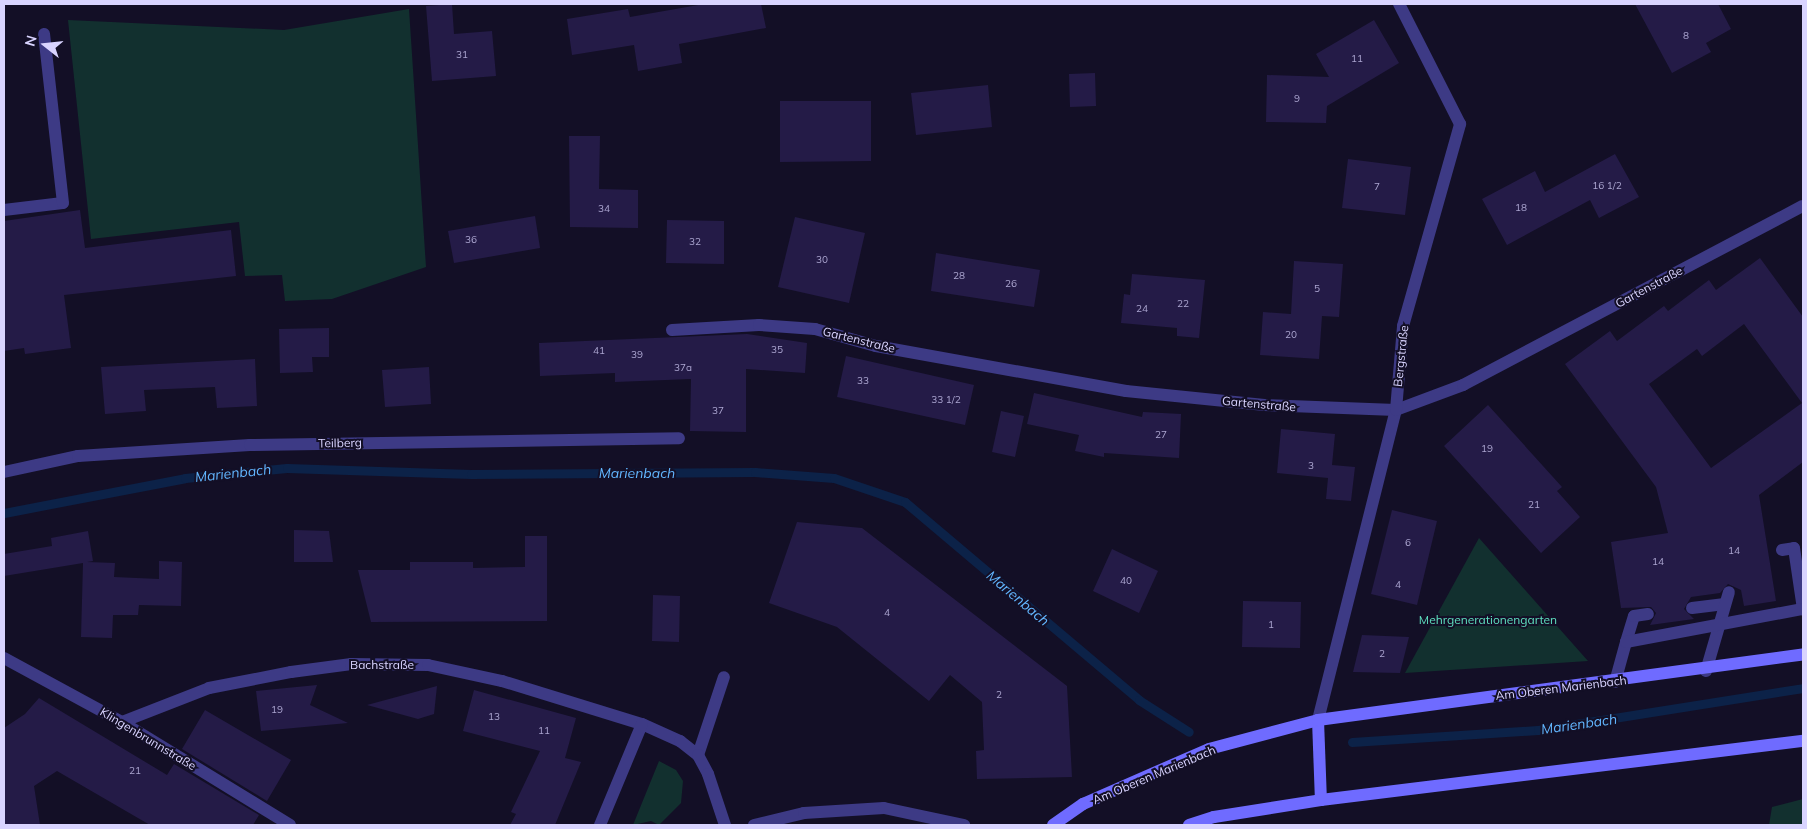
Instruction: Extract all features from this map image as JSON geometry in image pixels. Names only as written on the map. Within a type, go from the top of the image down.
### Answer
[{"type":"main road","name":"Am Oberen Marienbach","points":[[1053,825],[1083,804],[1209,750],[1318,720],[1706,671],[1803,654]]},
{"type":"main road","points":[[1318,720],[1321,800]]},
{"type":"main road","points":[[1190,825],[1214,817],[1321,800],[1803,741]]},
{"type":"street","name":"Bergstraße","points":[[1318,720],[1396,410],[1403,326],[1460,124],[1399,4]]},
{"type":"street","points":[[4,210],[64,203],[44,34]]},
{"type":"street","name":"Gartenstraße","points":[[672,330],[759,325],[815,329],[876,346],[1126,391],[1264,405],[1396,410],[1463,385],[1803,206]]},
{"type":"street","name":"Teilberg","points":[[4,472],[78,456],[250,446],[679,438]]},
{"type":"street","points":[[1626,642],[1803,609],[1794,548],[1782,550]]},
{"type":"street","points":[[1706,671],[1729,592]]},
{"type":"street","points":[[1692,608],[1725,604]]},
{"type":"street","points":[[1615,682],[1634,616],[1648,614]]},
{"type":"street","name":"Klingenbrunnstraße","points":[[4,658],[122,722],[290,825]]},
{"type":"street","name":"Bachstraße","points":[[122,722],[209,688],[291,672],[351,664],[398,663],[502,681],[642,724],[680,742],[698,756]]},
{"type":"street","points":[[724,677],[698,756],[725,825]]},
{"type":"street","points":[[600,825],[642,724]]},
{"type":"street","points":[[754,825],[804,813],[884,808],[940,817],[964,825]]},
{"type":"green space","points":[[409,9],[426,267],[332,299],[285,301],[282,275],[245,276],[239,222],[91,239],[68,20],[284,30]]},
{"type":"green space","name":"Mehrgenerationengarten","points":[[1479,538],[1588,661],[1405,673]]},
{"type":"green space","points":[[659,761],[676,770],[683,781],[681,803],[659,825],[651,821],[633,825]]},
{"type":"green space","points":[[1803,799],[1803,825],[1769,825],[1772,807]]},
{"type":"building","points":[[452,4],[454,34],[492,31],[496,76],[432,81],[426,6]]},
{"type":"building","points":[[704,4],[761,4],[766,28],[679,44],[682,63],[638,71],[634,45],[572,55],[567,19],[628,9],[630,17]]},
{"type":"building","points":[[1635,4],[1718,4],[1731,29],[1706,43],[1711,52],[1672,73]]},
{"type":"building","points":[[1374,20],[1399,63],[1327,106],[1326,123],[1266,122],[1267,75],[1329,77],[1316,54]]},
{"type":"building","points":[[1095,73],[1096,106],[1070,107],[1069,74]]},
{"type":"building","points":[[988,85],[992,127],[916,135],[911,93]]},
{"type":"building","points":[[780,101],[871,101],[871,161],[780,162]]},
{"type":"building","points":[[569,136],[600,136],[599,189],[638,190],[638,228],[570,227]]},
{"type":"building","points":[[1615,154],[1639,197],[1599,218],[1590,200],[1507,245],[1482,199],[1535,171],[1545,192]]},
{"type":"building","points":[[1348,159],[1411,167],[1405,215],[1342,208]]},
{"type":"building","points":[[80,210],[85,248],[231,230],[236,276],[64,295],[71,348],[25,354],[24,348],[4,351],[4,221]]},
{"type":"building","points":[[535,216],[540,248],[454,263],[448,231]]},
{"type":"building","points":[[795,217],[865,233],[849,303],[778,287]]},
{"type":"building","points":[[667,220],[724,221],[724,264],[666,263]]},
{"type":"building","points":[[936,253],[1040,270],[1034,307],[931,291]]},
{"type":"building","points":[[1760,258],[1803,317],[1803,462],[1759,495],[1776,601],[1744,606],[1741,590],[1728,584],[1720,593],[1691,597],[1684,609],[1694,619],[1650,625],[1656,613],[1651,607],[1621,608],[1611,542],[1668,533],[1656,487],[1565,364],[1610,331],[1617,341],[1664,306],[1668,311],[1709,280],[1716,290]],"holes":[[[1744,324],[1802,403],[1711,468],[1649,384],[1697,349],[1702,356]]]},
{"type":"building","points":[[1294,261],[1343,264],[1339,317],[1322,316],[1319,359],[1260,355],[1263,312],[1291,314]]},
{"type":"building","points":[[1132,274],[1205,280],[1199,338],[1177,336],[1177,328],[1121,323],[1124,294],[1130,295]]},
{"type":"building","points":[[329,328],[329,357],[312,357],[313,372],[280,373],[279,329]]},
{"type":"building","points":[[747,334],[807,343],[805,373],[746,369],[746,432],[690,431],[691,379],[615,382],[615,373],[540,376],[539,343]]},
{"type":"building","points":[[846,356],[974,385],[965,425],[837,397]]},
{"type":"building","points":[[255,359],[257,406],[217,408],[215,387],[144,390],[146,411],[105,414],[101,367]]},
{"type":"building","points":[[429,367],[431,404],[385,407],[382,370]]},
{"type":"building","points":[[1034,393],[1142,417],[1143,412],[1181,414],[1179,458],[1104,453],[1104,457],[1075,451],[1079,435],[1027,424]]},
{"type":"building","points":[[1488,405],[1562,487],[1557,491],[1580,517],[1541,553],[1444,446]]},
{"type":"building","points":[[1001,411],[1024,416],[1015,457],[992,452]]},
{"type":"building","points":[[1281,429],[1335,434],[1332,465],[1355,467],[1351,501],[1326,499],[1328,478],[1277,473]]},
{"type":"building","points":[[1392,510],[1437,521],[1417,605],[1371,594]]},
{"type":"building","points":[[797,522],[862,528],[1067,686],[1072,777],[977,779],[976,751],[984,750],[982,702],[950,675],[929,701],[837,627],[769,603]]},
{"type":"building","points":[[294,530],[329,531],[333,562],[294,562]]},
{"type":"building","points":[[88,531],[93,561],[87,562],[115,563],[114,577],[159,579],[159,561],[182,562],[181,606],[139,605],[138,615],[113,615],[112,638],[81,637],[83,563],[4,576],[4,554],[52,546],[51,538]]},
{"type":"building","points":[[525,536],[547,536],[547,621],[371,622],[358,570],[410,570],[410,562],[473,562],[473,568],[525,567]]},
{"type":"building","points":[[1112,549],[1158,571],[1139,613],[1093,591]]},
{"type":"building","points":[[653,595],[680,596],[679,642],[652,641]]},
{"type":"building","points":[[1243,601],[1301,602],[1300,648],[1242,647]]},
{"type":"building","points":[[1362,635],[1409,637],[1400,673],[1353,672]]},
{"type":"building","points":[[317,685],[310,705],[348,723],[261,731],[256,691]]},
{"type":"building","points":[[437,686],[434,714],[418,719],[367,705]]},
{"type":"building","points":[[474,690],[576,718],[565,758],[581,762],[555,825],[510,825],[516,814],[511,812],[540,751],[463,731]]},
{"type":"building","points":[[39,698],[167,775],[174,764],[259,815],[253,825],[150,825],[57,771],[34,786],[40,825],[4,825],[4,728],[25,714]]},
{"type":"building","points":[[205,710],[291,760],[267,801],[182,749]]},
{"type":"waterway","name":"Marienbach","points":[[4,513],[185,478],[287,468],[471,474],[755,472],[834,478],[905,502],[1139,700],[1189,732]]},
{"type":"waterway","name":"Marienbach","points":[[1352,742],[1538,730],[1803,688]]}]
